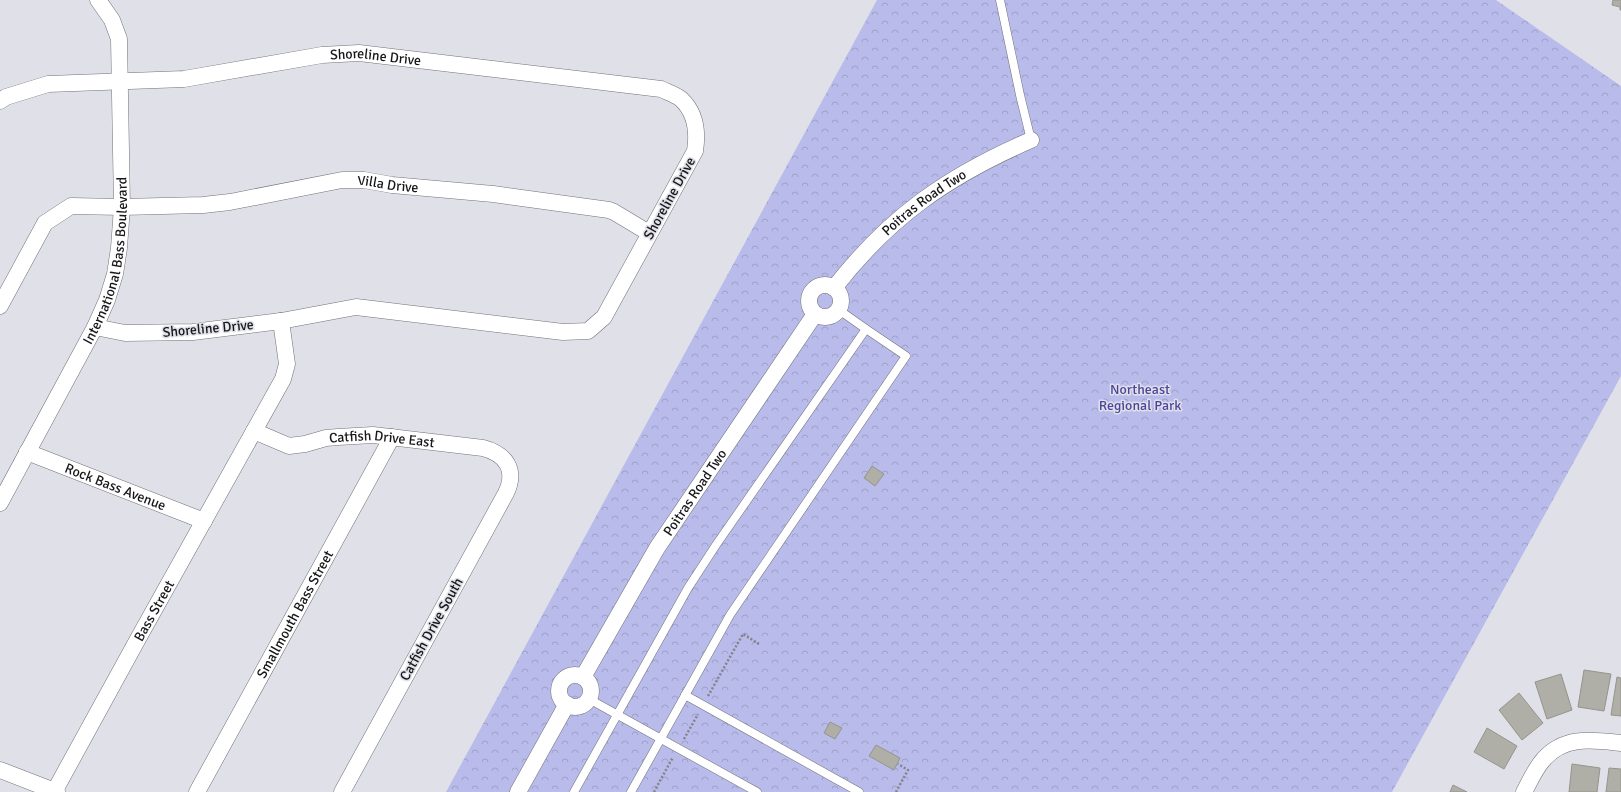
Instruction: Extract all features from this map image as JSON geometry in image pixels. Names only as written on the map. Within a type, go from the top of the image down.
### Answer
[{"type":"street","name":"International Bass Boulevard","points":[[0,503],[95,327],[107,300],[115,274],[120,248],[122,207],[119,39],[112,20],[98,0]]},
{"type":"street","name":"Shoreline Drive","points":[[0,101],[6,97],[48,84],[184,79],[322,55],[360,53],[661,89],[680,99],[693,116],[698,137],[695,151],[604,317],[588,331],[563,332],[356,307],[281,321],[193,332],[125,333],[95,327]]},
{"type":"street","name":"Poitras Road Two","points":[[834,288],[866,249],[900,217],[928,196],[970,169],[1031,140]]},
{"type":"street","name":"Villa Drive","points":[[0,306],[45,223],[71,206],[122,207],[203,205],[230,202],[334,182],[355,180],[392,185],[493,194],[608,210],[649,233]]},
{"type":"street","points":[[824,285],[834,288],[841,300],[839,310],[830,317],[824,318],[816,314],[810,308],[809,303],[812,292],[824,285]]},
{"type":"street","name":"Poitras Road Two","points":[[583,677],[657,548],[816,314]]},
{"type":"street","name":"Bass Street","points":[[56,792],[135,644],[278,390],[286,371],[287,364],[281,321]]},
{"type":"street","name":"Catfish Drive East","points":[[254,431],[289,446],[305,444],[326,438],[373,436],[482,448],[497,453],[507,464]]},
{"type":"street","name":"Smallmouth Bass Street","points":[[197,792],[392,437]]},
{"type":"street","name":"Rock Bass Avenue","points":[[27,452],[204,522]]},
{"type":"street","name":"Catfish Drive South","points":[[342,792],[506,493],[511,477],[507,464]]},
{"type":"street","points":[[573,675],[583,677],[587,680],[591,689],[589,699],[581,706],[575,707],[567,704],[561,699],[559,694],[561,683],[568,676],[573,675]]},
{"type":"street","points":[[518,792],[567,704]]},
{"type":"street","points":[[1524,792],[1543,760],[1560,746],[1581,740],[1621,743]]},
{"type":"street","points":[[0,770],[56,792]]},
{"type":"lane","points":[[1000,0],[1031,140]]},
{"type":"lane","points":[[631,792],[730,615],[906,356],[839,310]]},
{"type":"lane","points":[[574,792],[688,588],[716,545],[866,329]]},
{"type":"lane","points":[[685,695],[859,792]]},
{"type":"lane","points":[[589,699],[757,792]]},
{"type":"path","points":[[896,792],[908,770],[898,764]]},
{"type":"green space","name":"Northeast Regional Park","points":[[877,0],[1496,0],[1621,86],[1621,376],[1392,792],[446,792]]},
{"type":"building","points":[[1613,0],[1621,0],[1621,10],[1620,7],[1612,5]]},
{"type":"building","points":[[872,466],[884,474],[875,486],[864,478]]},
{"type":"building","points":[[1584,670],[1611,674],[1604,711],[1578,707]]},
{"type":"building","points":[[1561,674],[1572,710],[1547,719],[1535,682]]},
{"type":"building","points":[[1617,677],[1621,678],[1621,716],[1611,715]]},
{"type":"building","points":[[1519,693],[1543,723],[1522,740],[1499,710]]},
{"type":"building","points":[[830,722],[842,728],[835,739],[824,733]]},
{"type":"building","points":[[1487,728],[1517,746],[1504,769],[1474,752]]},
{"type":"building","points":[[876,745],[900,758],[894,770],[869,756]]},
{"type":"building","points":[[1572,764],[1600,768],[1597,792],[1569,792]]},
{"type":"building","points":[[1609,768],[1621,769],[1621,792],[1606,792]]},
{"type":"building","points":[[1453,785],[1467,792],[1450,792]]}]
